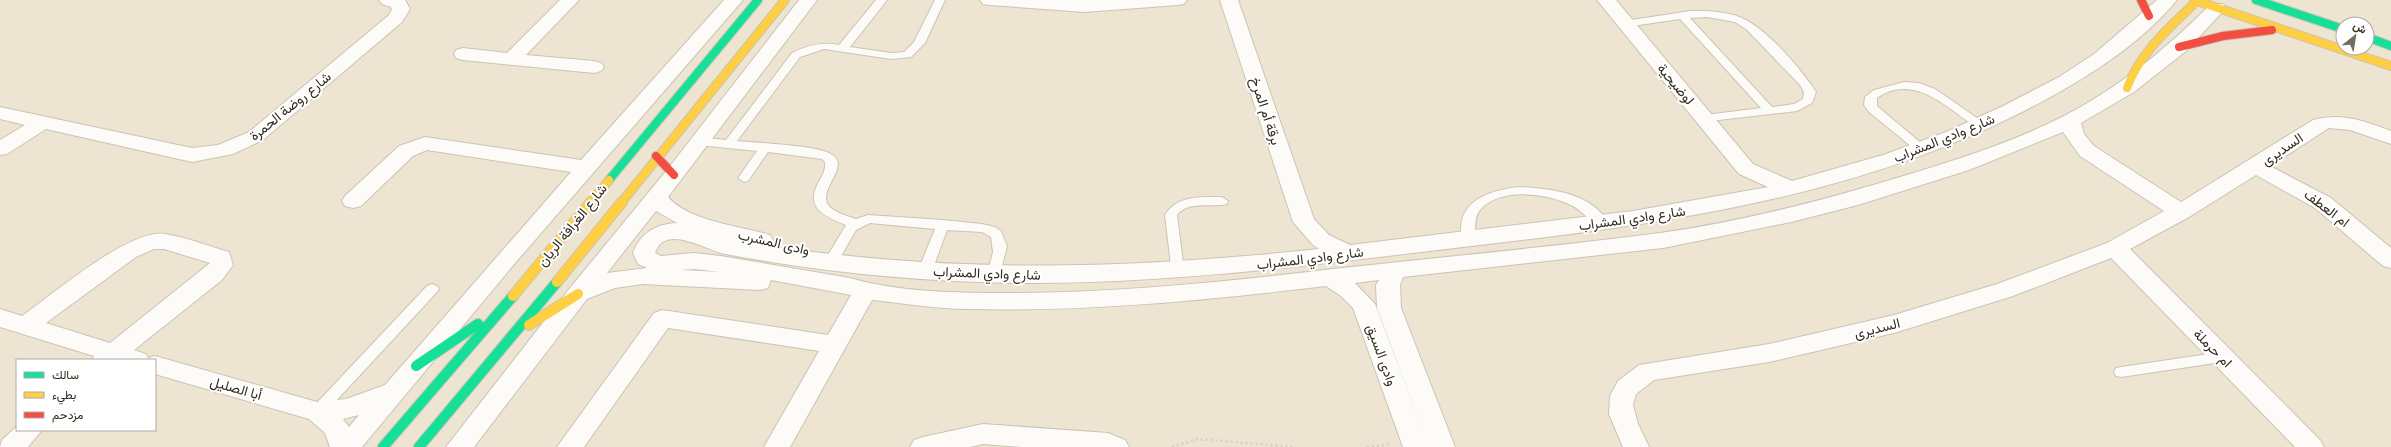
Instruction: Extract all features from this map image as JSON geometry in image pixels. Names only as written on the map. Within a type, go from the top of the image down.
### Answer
[{"type":"main road","name":"شارع الغرافة الريان","points":[[383,447],[506,305],[758,0]]},
{"type":"main road","name":"شارع الغرافة الريان","points":[[419,447],[513,336],[656,156],[785,0]]},
{"type":"main road","points":[[2289,0],[2331,25]]},
{"type":"main road","points":[[2127,88],[2132,70],[2141,55],[2206,1],[2282,29],[2391,66]]},
{"type":"main road","points":[[2253,4],[2335,26]]},
{"type":"main road","points":[[2253,4],[2335,36]]},
{"type":"main road","points":[[2179,47],[2223,36],[2282,29]]},
{"type":"main road","points":[[2375,40],[2391,46]]},
{"type":"main road","points":[[2375,50],[2391,55]]},
{"type":"main road","points":[[656,156],[674,175]]},
{"type":"main road","points":[[513,336],[578,294]]},
{"type":"main road","points":[[416,366],[506,305]]},
{"type":"street","name":"شارع روضة الحمرة","points":[[0,113],[192,155],[214,154],[237,147],[256,136],[396,18],[401,9],[398,3],[388,0]]},
{"type":"street","points":[[510,59],[570,0]]},
{"type":"street","name":"شارع الغرافة الريان","points":[[347,447],[508,257],[588,168],[734,0]]},
{"type":"street","points":[[459,447],[578,294],[674,175],[698,141],[808,0]]},
{"type":"street","points":[[988,0],[1085,7],[1178,0]]},
{"type":"street","name":"برقة أم المرخ","points":[[1229,0],[1304,222],[1321,240],[1346,253]]},
{"type":"street","name":"لوضيحية","points":[[1606,0],[1746,169],[1792,189]]},
{"type":"street","name":"شارع وادي المشراب","points":[[2168,0],[2145,8],[2102,57],[2078,73],[2024,104],[1981,125],[1922,149],[1858,171],[1748,199],[1673,213],[1279,261],[1177,271],[1115,275],[994,275],[900,270],[842,264],[724,246],[681,231],[672,231],[655,236],[645,247],[646,258],[658,264],[707,262],[828,282],[865,291],[967,301],[1078,301],[1133,298],[1330,278],[1663,240],[1783,217],[1908,183],[2029,139],[2070,121],[2127,88],[2179,47],[2206,1]]},
{"type":"street","points":[[463,54],[594,67]]},
{"type":"street","points":[[2070,121],[2074,135],[2087,151]]},
{"type":"street","name":"السديرى","points":[[1636,447],[1622,420],[1619,404],[1624,390],[1633,379],[1648,372],[1770,353],[1894,324],[2005,290],[2115,248],[2181,212],[2256,167],[2320,124],[2329,121],[2352,124],[2391,138]]},
{"type":"street","points":[[0,149],[42,123]]},
{"type":"street","points":[[2029,139],[2056,142],[2087,151],[2181,212]]},
{"type":"street","points":[[353,201],[406,151],[418,144],[588,168]]},
{"type":"street","name":"ام العطف","points":[[2256,167],[2291,184],[2323,203],[2391,260]]},
{"type":"street","points":[[1746,169],[1749,184],[1748,199]]},
{"type":"street","name":"وادى المشرب","points":[[656,197],[660,205],[678,217],[768,242],[869,261],[900,270]]},
{"type":"street","points":[[1279,261],[1296,243],[1304,222]]},
{"type":"street","points":[[24,327],[128,252],[142,244],[164,241],[221,258],[222,265],[214,274],[108,356]]},
{"type":"street","name":"ام حرملة","points":[[2115,248],[2311,447]]},
{"type":"street","name":"وادى السيق","points":[[1395,271],[1388,285],[1389,308],[1442,447]]},
{"type":"street","name":"شارع وادي المشراب","points":[[578,294],[612,280],[643,276],[769,283],[842,292],[865,291]]},
{"type":"street","name":"وادى السيق","points":[[1330,278],[1350,290],[1363,304],[1416,447]]},
{"type":"street","points":[[777,447],[865,291]]},
{"type":"street","points":[[0,318],[108,356],[130,359]]},
{"type":"street","points":[[570,447],[662,319],[835,345]]},
{"type":"street","name":"أبا الصليل","points":[[156,365],[317,412],[333,424],[339,432],[343,447]]},
{"type":"street","name":"أبا الصليل","points":[[317,412],[348,409],[395,391]]},
{"type":"street","points":[[11,447],[28,431]]},
{"type":"street","points":[[923,447],[983,434],[1108,443],[1116,447]]},
{"type":"lane","points":[[842,49],[882,0]]},
{"type":"lane","points":[[729,144],[796,55],[816,47],[891,56],[907,55],[919,43],[940,0]]},
{"type":"lane","points":[[1626,24],[1683,16],[1716,14],[1744,23],[1751,27],[1808,88],[1810,97],[1804,104],[1705,119]]},
{"type":"lane","points":[[1683,16],[1769,110]]},
{"type":"lane","points":[[1922,149],[1873,109],[1870,105],[1871,97],[1878,92],[1904,85],[1919,86],[1931,91],[1981,125]]},
{"type":"lane","points":[[698,141],[821,154],[830,159],[832,168],[821,189],[819,197],[821,204],[826,210],[855,224]]},
{"type":"lane","points":[[744,178],[765,148]]},
{"type":"lane","points":[[1466,239],[1467,220],[1477,206],[1495,195],[1513,191],[1545,192],[1564,197],[1582,205],[1602,222]]},
{"type":"lane","points":[[1177,271],[1171,215],[1173,211],[1182,204],[1222,201]]},
{"type":"lane","points":[[835,255],[855,224],[876,218],[982,228],[996,233],[1000,243],[994,275]]},
{"type":"lane","points":[[925,271],[943,224]]},
{"type":"lane","points":[[317,412],[432,289]]},
{"type":"lane","points":[[2121,372],[2222,357]]},
{"type":"path","points":[[1172,447],[1197,439],[1295,447]]},
{"type":"traffic: fast","points":[[609,180],[758,0]]},
{"type":"traffic: fast","points":[[2256,0],[2335,26]]},
{"type":"traffic: fast","points":[[2375,40],[2391,46]]},
{"type":"traffic: fast","points":[[419,447],[557,282]]},
{"type":"traffic: fast","points":[[383,447],[513,296]]},
{"type":"traffic: fast","points":[[416,366],[478,324]]},
{"type":"traffic: slow","points":[[557,282],[785,0]]},
{"type":"traffic: slow","points":[[2194,0],[2391,66]]},
{"type":"traffic: slow","points":[[2127,88],[2132,74],[2147,50],[2198,0]]},
{"type":"traffic: slow","points":[[513,296],[609,180]]},
{"type":"traffic: slow","points":[[529,325],[578,294]]},
{"type":"traffic: jam","points":[[2141,0],[2149,16]]},
{"type":"traffic: jam","points":[[2179,47],[2223,36],[2272,30]]},
{"type":"traffic: jam","points":[[656,156],[674,175]]}]
